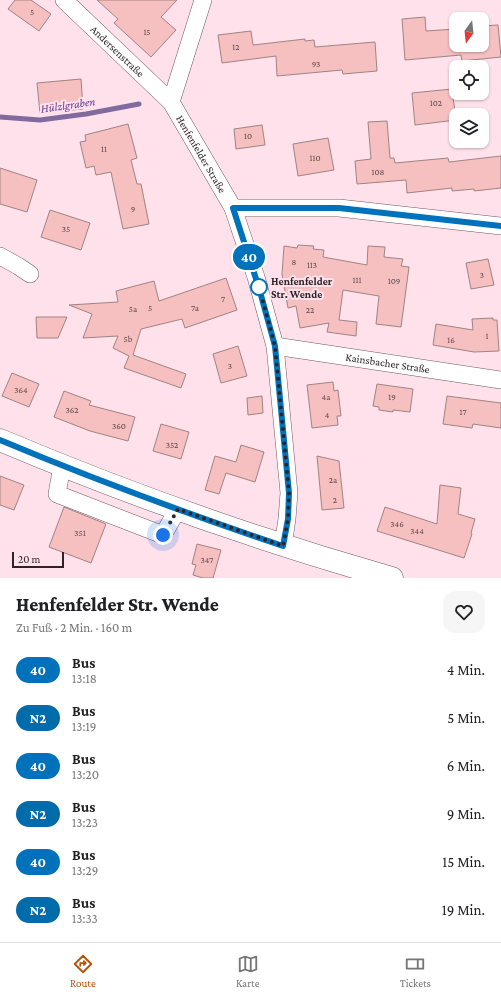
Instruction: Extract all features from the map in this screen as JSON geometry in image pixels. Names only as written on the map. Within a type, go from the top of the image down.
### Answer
[{"type":"main road","points":[[0,440],[62,466],[283,546],[392,578]]},
{"type":"street","name":"Andersenstraße","points":[[64,0],[171,102]]},
{"type":"street","points":[[171,102],[203,0]]},
{"type":"street","name":"Henfenfelder Straße","points":[[171,102],[233,208],[258,283],[275,346],[289,493],[288,519],[283,546]]},
{"type":"street","points":[[233,208],[339,208],[501,226]]},
{"type":"street","points":[[0,256],[30,274]]},
{"type":"street","name":"Kainsbacher Straße","points":[[275,346],[501,380]]},
{"type":"street","points":[[62,466],[57,494],[163,535],[178,509]]},
{"type":"building","points":[[15,0],[31,0],[51,14],[39,31],[8,9]]},
{"type":"building","points":[[97,0],[177,0],[161,17],[176,30],[151,57],[114,23],[118,19]]},
{"type":"building","points":[[425,17],[426,31],[449,29],[449,52],[489,52],[489,26],[498,25],[501,57],[462,60],[461,55],[405,60],[402,19]]},
{"type":"building","points":[[251,31],[253,45],[305,39],[305,41],[314,40],[315,47],[375,42],[377,71],[343,74],[342,70],[277,76],[276,56],[222,63],[218,35]]},
{"type":"building","points":[[81,79],[83,109],[40,113],[37,83]]},
{"type":"building","points":[[449,89],[449,100],[453,100],[454,108],[449,108],[449,121],[415,125],[412,93]]},
{"type":"building","points":[[387,121],[390,158],[394,158],[395,163],[448,158],[449,162],[501,156],[501,188],[474,191],[474,189],[452,191],[452,188],[407,193],[406,180],[357,184],[355,161],[371,159],[368,122]]},
{"type":"building","points":[[128,124],[137,158],[131,160],[137,184],[141,184],[149,224],[123,229],[111,172],[96,175],[94,166],[86,168],[80,142],[86,141],[85,135]]},
{"type":"building","points":[[262,125],[265,145],[236,149],[234,129]]},
{"type":"building","points":[[328,138],[334,170],[298,176],[293,144]]},
{"type":"building","points":[[0,168],[37,180],[27,212],[0,204]]},
{"type":"building","points":[[50,210],[90,223],[81,250],[41,237]]},
{"type":"building","points":[[298,245],[314,246],[313,249],[324,250],[323,257],[367,265],[368,246],[385,247],[384,257],[403,259],[401,266],[409,267],[401,327],[376,324],[379,296],[343,290],[339,320],[357,322],[356,336],[327,332],[329,323],[300,328],[296,306],[288,308],[282,274],[284,246],[297,248]]},
{"type":"building","points":[[488,259],[494,285],[471,289],[466,263]]},
{"type":"building","points":[[226,278],[237,310],[185,328],[182,319],[141,329],[133,355],[186,374],[181,388],[124,368],[129,356],[113,348],[118,336],[83,338],[92,314],[69,305],[118,302],[116,291],[154,281],[159,301]]},
{"type":"building","points":[[36,317],[67,317],[58,338],[37,338]]},
{"type":"building","points":[[493,318],[493,320],[497,320],[499,351],[474,352],[433,345],[436,324],[473,330],[472,319]]},
{"type":"building","points":[[238,346],[247,376],[221,383],[213,354]]},
{"type":"building","points":[[12,373],[39,384],[29,407],[2,396]]},
{"type":"building","points":[[333,382],[334,391],[338,390],[341,416],[337,416],[338,425],[312,428],[307,385]]},
{"type":"building","points":[[377,384],[413,389],[410,412],[379,410],[379,407],[373,406]]},
{"type":"building","points":[[64,391],[91,401],[89,405],[135,417],[128,441],[90,431],[54,417]]},
{"type":"building","points":[[262,396],[263,413],[248,415],[247,398]]},
{"type":"building","points":[[447,396],[501,403],[501,428],[473,424],[472,428],[443,424]]},
{"type":"building","points":[[161,424],[189,432],[181,459],[153,451]]},
{"type":"building","points":[[241,445],[264,452],[255,482],[226,473],[219,494],[205,490],[215,456],[236,462]]},
{"type":"building","points":[[317,456],[339,461],[344,508],[322,510]]},
{"type":"building","points":[[0,476],[24,485],[14,510],[0,505]]},
{"type":"building","points":[[440,485],[461,488],[458,514],[475,519],[464,558],[377,531],[385,507],[437,524]]},
{"type":"building","points":[[64,507],[106,524],[91,563],[49,547]]},
{"type":"building","points":[[197,544],[221,550],[213,578],[203,578],[193,575],[196,565],[192,564]]},
{"type":"waterway","name":"Hülzlgraben","points":[[0,117],[40,120],[86,114],[139,104]]},
{"type":"bus line","name":"40","points":[[0,440],[62,466],[283,546],[288,519],[289,493],[275,346],[256,277],[233,208],[339,208],[501,226]]},
{"type":"place","name":"Henfenfelder Str. Wende","points":[[259,287]]},
{"type":"route","points":[[163,535],[178,509],[283,546],[288,519],[289,493],[275,346],[259,287]]}]
